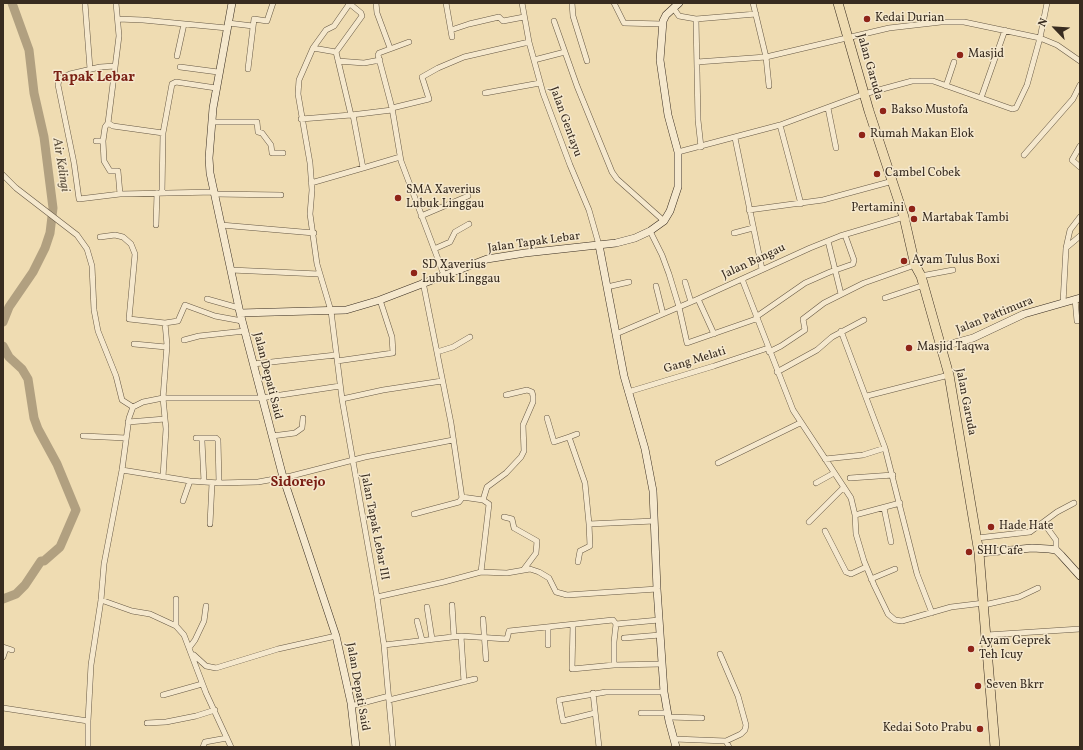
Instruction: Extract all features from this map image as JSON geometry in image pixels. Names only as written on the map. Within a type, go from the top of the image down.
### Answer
[{"type":"highway","name":"Jalan Garuda","points":[[838,3],[864,94],[904,217],[915,265],[924,285],[949,375],[979,553],[987,635],[995,747]]},
{"type":"street","points":[[84,3],[90,69]]},
{"type":"street","points":[[116,3],[119,36],[108,123],[105,128],[103,141],[104,160],[110,171],[118,171],[120,194]]},
{"type":"street","name":"Jalan Depati Said","points":[[232,3],[218,72],[209,158],[221,224],[252,364],[283,477],[336,636],[351,706],[356,747]]},
{"type":"street","points":[[248,69],[255,19],[268,20],[273,3]]},
{"type":"street","points":[[376,3],[377,13],[390,48]]},
{"type":"street","points":[[446,3],[452,37]]},
{"type":"street","name":"Jalan Gentayu","points":[[522,3],[540,83],[553,122],[589,210],[599,245]]},
{"type":"street","points":[[572,3],[573,16],[587,61]]},
{"type":"street","points":[[614,3],[624,23],[662,24]]},
{"type":"street","points":[[753,3],[766,57],[769,86]]},
{"type":"street","points":[[678,152],[780,126],[864,94],[920,80],[946,86],[1012,109],[1016,108],[1027,85],[1040,38],[1047,3]]},
{"type":"street","points":[[350,4],[361,13],[362,16],[336,52],[352,115],[363,168]]},
{"type":"street","name":"Jalan Tapak Lebar III","points":[[350,4],[334,26],[326,30],[313,48],[299,80],[298,94],[311,183],[310,214],[319,274],[331,311],[342,400],[377,597],[384,645],[393,747]]},
{"type":"street","points":[[554,21],[612,172],[664,221],[670,211],[678,187],[678,152],[668,115],[661,75],[662,24],[666,15],[677,6],[679,16],[696,19],[756,14]]},
{"type":"street","points":[[451,30],[499,17],[504,20],[524,17]]},
{"type":"street","points":[[118,19],[184,24],[253,26]]},
{"type":"street","points":[[696,19],[700,147]]},
{"type":"street","points":[[697,62],[766,57],[889,28],[940,22],[964,22],[1040,38],[1057,45],[1080,60]]},
{"type":"street","points":[[177,56],[184,24]]},
{"type":"street","points":[[982,98],[1005,30]]},
{"type":"street","points":[[409,42],[378,53],[392,109],[400,157],[444,275]]},
{"type":"street","points":[[301,119],[352,115],[392,109],[429,99],[422,77],[438,68],[464,58],[530,42]]},
{"type":"street","points":[[313,48],[336,52]]},
{"type":"street","points":[[534,60],[565,52]]},
{"type":"street","points":[[338,62],[364,63],[380,60]]},
{"type":"street","points":[[946,86],[954,62]]},
{"type":"street","points":[[115,66],[90,69],[63,77],[58,81],[76,171],[78,197],[81,199],[120,194],[160,193],[281,195]]},
{"type":"street","points":[[180,67],[218,72]]},
{"type":"street","points":[[156,225],[160,193],[163,132],[173,83],[216,88]]},
{"type":"street","points":[[485,93],[540,83]]},
{"type":"street","points":[[1024,155],[1072,99],[1080,85]]},
{"type":"street","points":[[828,108],[836,148]]},
{"type":"street","points":[[212,122],[257,122],[258,132],[262,133],[271,145],[273,154],[283,153]]},
{"type":"street","points":[[108,123],[113,126],[163,132]]},
{"type":"street","points":[[780,126],[801,204]]},
{"type":"street","points":[[735,138],[762,269]]},
{"type":"street","points":[[96,141],[103,141]]},
{"type":"street","points":[[1080,146],[1072,160],[1080,167]]},
{"type":"street","points":[[311,183],[400,157]]},
{"type":"street","points":[[3,174],[16,188],[77,236],[87,249],[92,266],[94,310],[98,331],[116,376],[120,398],[133,407]]},
{"type":"street","points":[[749,210],[801,204],[892,181]]},
{"type":"street","points":[[421,216],[468,196]]},
{"type":"street","name":"Jalan Bangau","points":[[616,334],[845,234],[904,217]]},
{"type":"street","points":[[1063,303],[1066,248],[1070,230],[1080,217]]},
{"type":"street","name":"Jalan Tapak Lebar","points":[[241,314],[346,310],[380,300],[423,282],[496,257],[628,241],[650,231],[664,221]]},
{"type":"street","points":[[221,224],[314,233]]},
{"type":"street","points":[[434,249],[450,242],[455,232],[469,224]]},
{"type":"street","points":[[734,233],[753,228]]},
{"type":"street","points":[[650,231],[662,255],[679,307],[687,343],[756,318],[805,283],[854,263],[845,234]]},
{"type":"street","points":[[100,237],[115,235],[123,237],[131,244],[135,254],[129,318],[165,323],[178,322],[185,305],[215,316],[241,314]]},
{"type":"street","points":[[1066,248],[1080,236]]},
{"type":"street","points":[[828,241],[841,294],[878,277],[915,265]]},
{"type":"street","points":[[599,245],[628,392],[650,472],[653,491],[657,589],[664,692],[676,747]]},
{"type":"street","points":[[231,270],[319,274]]},
{"type":"street","points":[[921,276],[953,270]]},
{"type":"street","points":[[742,279],[768,350],[800,423],[851,498],[855,515],[856,534],[866,566],[885,608],[895,620],[902,621],[951,607],[984,604],[1019,597],[1038,588]]},
{"type":"street","points":[[414,514],[459,502],[462,497],[453,440],[423,282]]},
{"type":"street","points":[[607,287],[629,282]]},
{"type":"street","points":[[685,282],[691,302]]},
{"type":"street","points":[[885,298],[924,285]]},
{"type":"street","points":[[656,286],[663,314]]},
{"type":"street","name":"Gang Melati","points":[[628,392],[768,350],[805,330],[802,320],[806,316],[824,303],[841,294]]},
{"type":"street","points":[[207,299],[241,314]]},
{"type":"street","points":[[698,299],[714,334]]},
{"type":"street","points":[[1077,299],[1077,321]]},
{"type":"street","name":"Jalan Pattimura","points":[[940,347],[973,338],[1024,314],[1077,299]]},
{"type":"street","points":[[338,361],[393,353],[392,337],[380,300]]},
{"type":"street","points":[[777,372],[817,350],[829,339],[842,331],[864,320]]},
{"type":"street","points":[[163,477],[166,419],[163,398],[166,347],[165,323]]},
{"type":"street","points":[[184,340],[199,336],[244,331]]},
{"type":"street","points":[[842,331],[885,448],[917,574],[932,613]]},
{"type":"street","points":[[437,352],[453,348],[470,337]]},
{"type":"street","points":[[134,344],[166,347]]},
{"type":"street","points":[[252,364],[336,355]]},
{"type":"street","points":[[867,396],[949,375]]},
{"type":"street","points":[[342,400],[383,390],[442,381]]},
{"type":"street","points":[[88,747],[91,665],[101,600],[104,564],[122,470],[128,422],[133,407],[143,402],[163,398],[261,398],[340,386]]},
{"type":"street","points":[[483,500],[487,486],[506,473],[522,457],[524,451],[523,425],[533,402],[532,392],[527,390],[506,395]]},
{"type":"street","points":[[272,436],[296,433],[302,428],[303,418]]},
{"type":"street","points":[[547,418],[554,442],[577,434]]},
{"type":"street","points":[[128,422],[166,419]]},
{"type":"street","points":[[718,463],[800,423]]},
{"type":"street","points":[[83,436],[126,438]]},
{"type":"street","points":[[569,437],[585,483],[589,524],[590,546],[580,551],[578,562]]},
{"type":"street","points":[[196,438],[218,440],[219,483]]},
{"type":"street","points":[[122,470],[212,483],[258,482],[352,460],[453,440]]},
{"type":"street","points":[[202,441],[204,482]]},
{"type":"street","points":[[825,459],[863,455],[885,448]]},
{"type":"street","points":[[816,483],[834,473]]},
{"type":"street","points":[[850,478],[893,475]]},
{"type":"street","points":[[183,501],[190,481]]},
{"type":"street","points":[[210,524],[212,483]]},
{"type":"street","points":[[809,522],[844,487]]},
{"type":"street","points":[[462,497],[483,500],[489,504],[481,572]]},
{"type":"street","points":[[855,515],[900,503]]},
{"type":"street","points":[[977,538],[1030,532],[1057,512],[1074,503]]},
{"type":"street","points":[[884,508],[891,542]]},
{"type":"street","points":[[504,517],[512,519],[514,528],[537,541],[536,553],[524,569]]},
{"type":"street","points":[[589,524],[654,521]]},
{"type":"street","points":[[1048,529],[1056,540],[1056,550]]},
{"type":"street","points":[[825,531],[846,572],[851,574],[866,566]]},
{"type":"street","points":[[979,553],[1032,548],[1056,550],[1080,576]]},
{"type":"street","points":[[377,597],[481,572],[508,573],[524,569],[535,570],[544,574],[551,580],[556,592],[567,595],[657,589]]},
{"type":"street","points":[[871,579],[895,569]]},
{"type":"street","points":[[176,599],[176,626]]},
{"type":"street","points":[[101,600],[132,611],[150,614],[176,626],[184,635],[202,684],[215,710],[230,747]]},
{"type":"street","points":[[452,605],[454,637]]},
{"type":"street","points":[[190,649],[204,621],[206,606]]},
{"type":"street","points":[[427,607],[432,639]]},
{"type":"street","points":[[483,619],[486,658]]},
{"type":"street","points":[[384,645],[461,636],[507,639],[510,631],[573,626],[612,620],[615,621],[616,624],[614,665]]},
{"type":"street","points":[[616,624],[659,620]]},
{"type":"street","points":[[417,621],[422,640]]},
{"type":"street","points":[[573,626],[572,669],[614,665],[662,664]]},
{"type":"street","points":[[548,628],[548,645]]},
{"type":"street","points":[[987,635],[1080,629]]},
{"type":"street","points":[[624,638],[660,635]]},
{"type":"street","points":[[190,649],[199,661],[206,666],[216,668],[278,648],[336,636]]},
{"type":"street","points":[[461,636],[464,682]]},
{"type":"street","points":[[3,657],[7,649]]},
{"type":"street","points":[[674,739],[726,741],[741,734],[746,727],[738,696],[720,654]]},
{"type":"street","points":[[351,706],[475,679]]},
{"type":"street","points":[[163,695],[202,684]]},
{"type":"street","points":[[595,713],[563,721],[559,703],[560,699],[593,693],[664,692]]},
{"type":"street","points":[[593,693],[599,747]]},
{"type":"street","points":[[3,708],[88,721]]},
{"type":"street","points":[[147,723],[166,722],[196,716],[215,710]]},
{"type":"street","points":[[641,713],[702,718]]},
{"type":"street","points":[[204,747],[205,742],[227,738]]},
{"type":"street","points":[[726,741],[729,747]]},
{"type":"waterway","name":"Air Kelingi","points":[[3,322],[9,307],[33,272],[45,248],[50,233],[53,208],[44,137],[34,93],[29,50],[12,3]]},
{"type":"waterway","name":"Air Kelingi","points":[[3,346],[9,357],[22,369],[28,379],[34,418],[38,429],[57,464],[76,510],[60,547],[44,561],[41,561],[25,585],[16,594],[3,599]]},
{"type":"place","name":"Kedai Durian","points":[[867,19]]},
{"type":"place","name":"Masjid","points":[[960,55]]},
{"type":"place","name":"Bakso Mustofa","points":[[883,111]]},
{"type":"place","name":"Rumah Makan Elok","points":[[862,135]]},
{"type":"place","name":"Cambel Cobek","points":[[877,174]]},
{"type":"place","name":"SMA Xaverius Lubuk Linggau","points":[[398,198]]},
{"type":"place","name":"Pertamini","points":[[912,209]]},
{"type":"place","name":"Martabak Tambi","points":[[914,219]]},
{"type":"place","name":"Ayam Tulus Boxi","points":[[904,261]]},
{"type":"place","name":"SD Xaverius Lubuk Linggau","points":[[414,273]]},
{"type":"place","name":"Masjid Taqwa","points":[[909,348]]},
{"type":"place","name":"Hade Hate","points":[[991,527]]},
{"type":"place","name":"SHI Cafe","points":[[969,552]]},
{"type":"place","name":"Ayam Geprek Teh Icuy","points":[[971,649]]},
{"type":"place","name":"Seven Bkrr","points":[[978,686]]},
{"type":"place","name":"Kedai Soto Prabu","points":[[980,729]]},
{"type":"district","name":"Tapak Lebar","points":[[94,78]]},
{"type":"district","name":"Sidorejo","points":[[298,483]]}]
